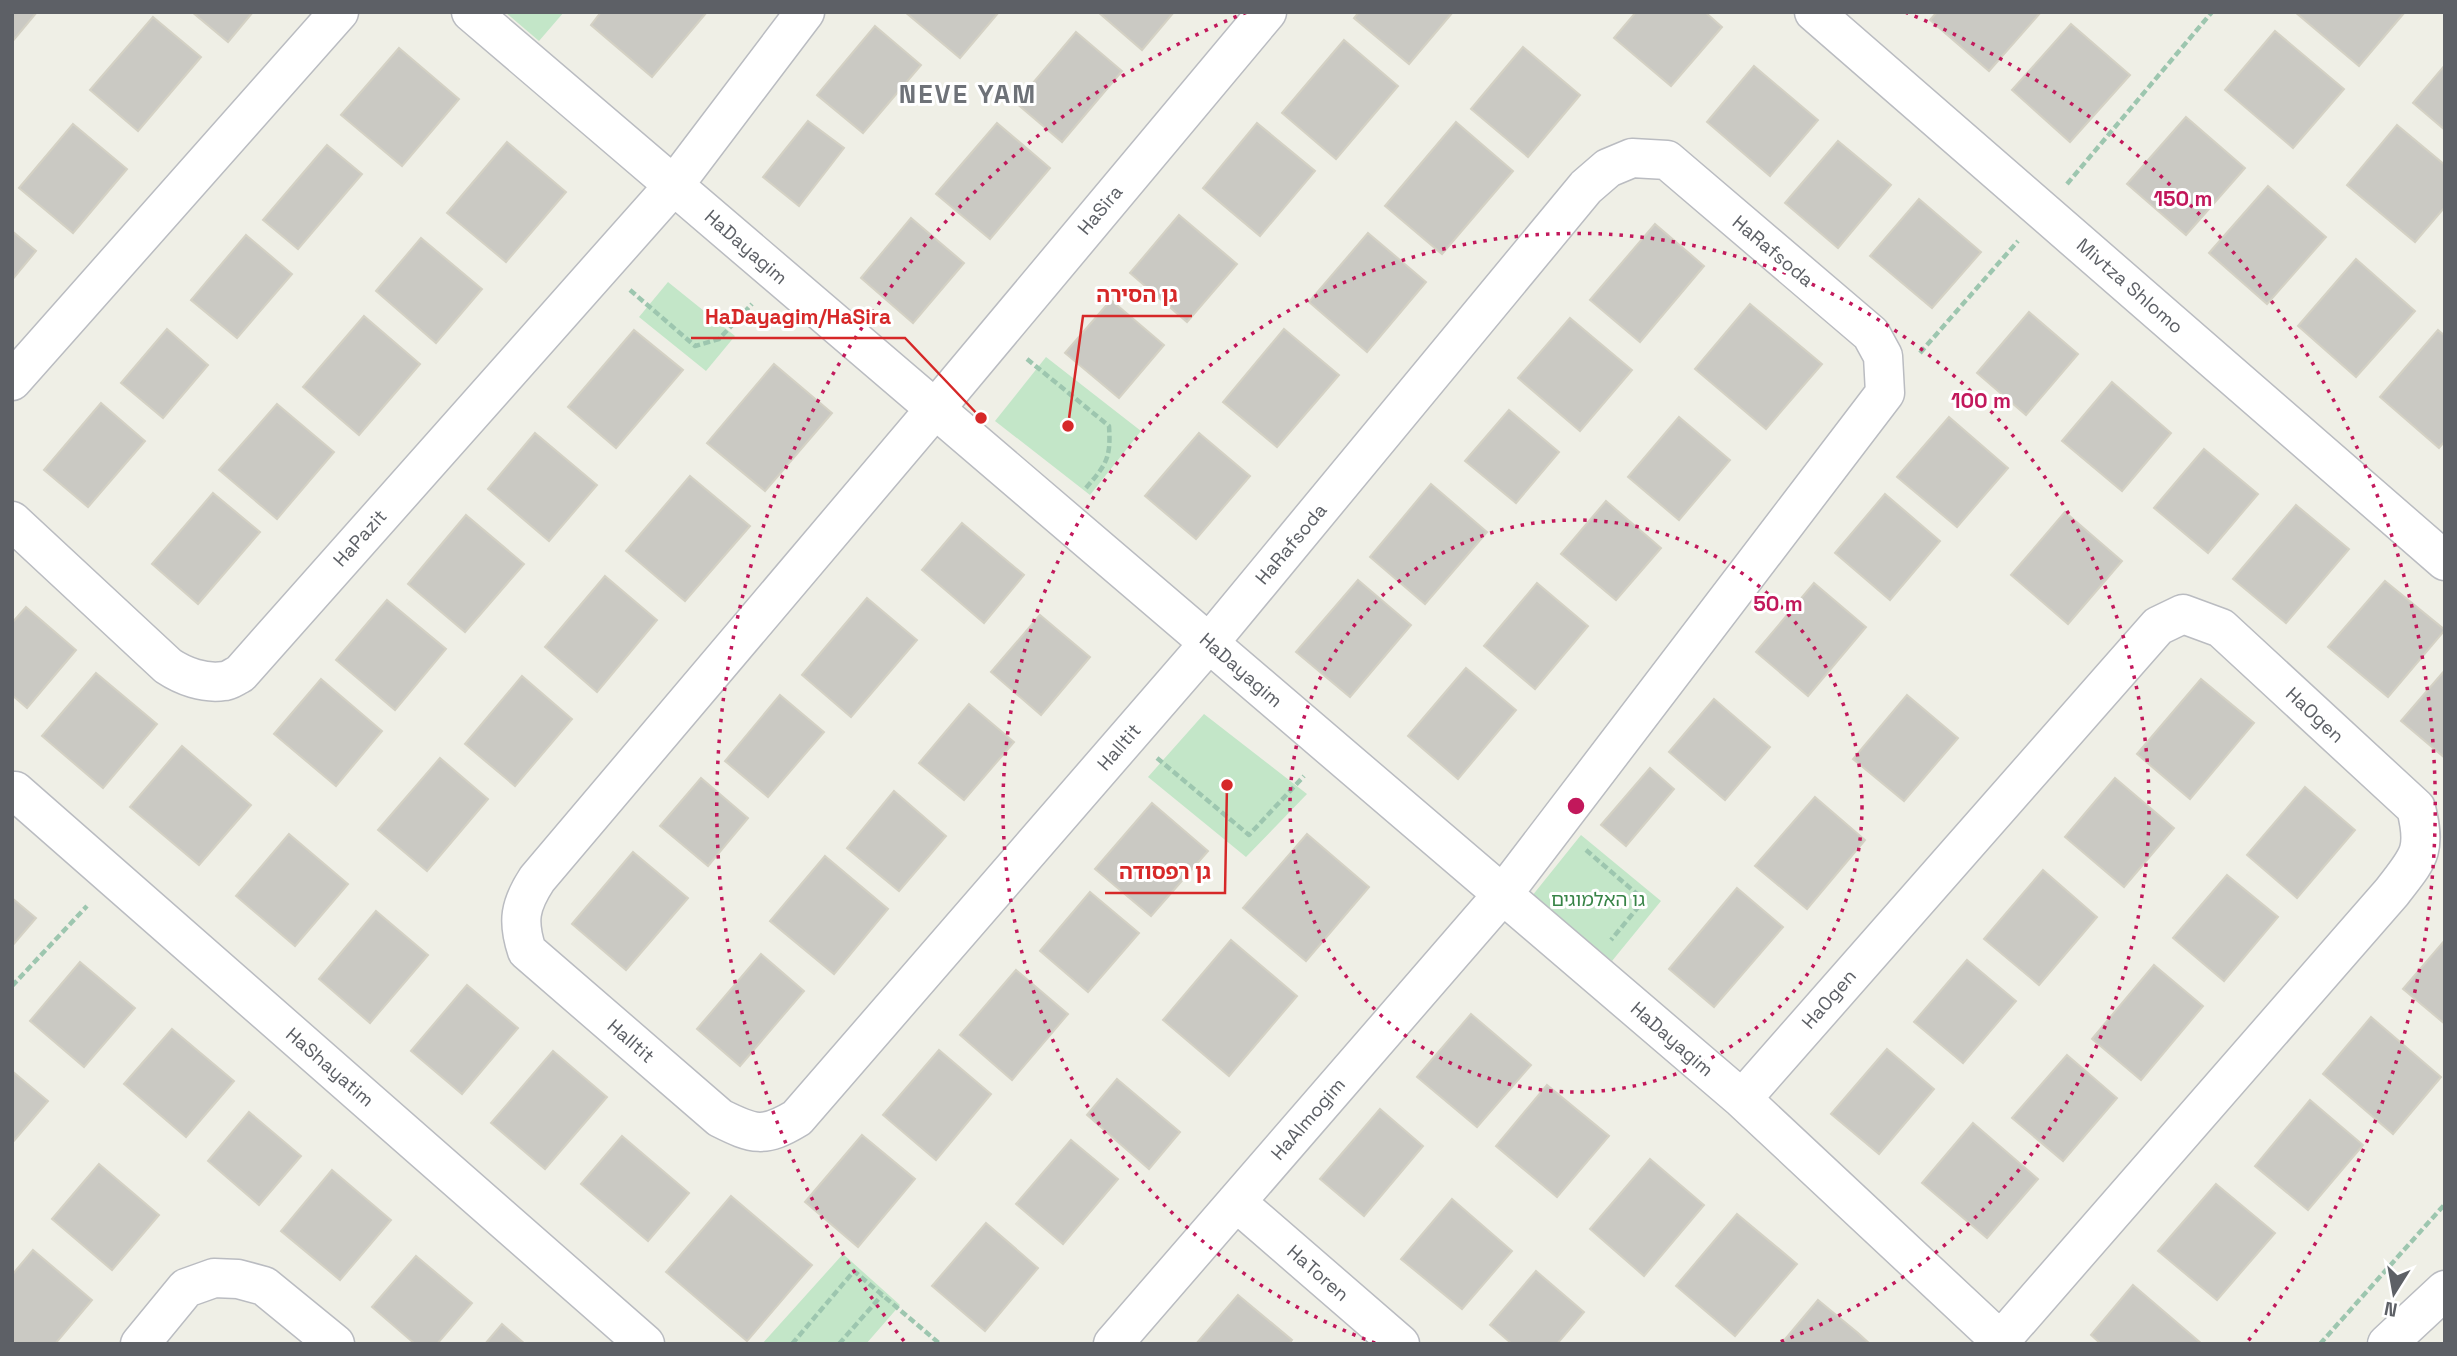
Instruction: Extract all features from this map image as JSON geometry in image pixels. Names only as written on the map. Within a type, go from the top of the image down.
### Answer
[{"type":"street","points":[[12,381],[339,12]]},
{"type":"street","name":"HaDayagim","points":[[471,12],[1742,1098],[2004,1343]]},
{"type":"street","points":[[674,185],[805,12]]},
{"type":"street","name":"HaSira","points":[[935,409],[1267,12]]},
{"type":"street","name":"Mivtza Shlomo","points":[[1814,12],[2445,561]]},
{"type":"street","name":"HaRafsoda","points":[[1209,643],[1586,187],[1608,168],[1632,158],[1667,160],[1871,334],[1883,356],[1885,393]]},
{"type":"street","name":"HaPazit","points":[[12,521],[168,666],[184,677],[225,681],[240,674],[674,185]]},
{"type":"street","points":[[1503,894],[1885,393]]},
{"type":"street","name":"HaIltit","points":[[935,409],[537,878],[527,895],[520,916],[521,933],[527,951],[720,1118],[739,1128],[759,1133],[776,1130],[797,1118],[1209,643]]},
{"type":"street","name":"HaOgen","points":[[1742,1098],[2158,626],[2183,614],[2221,628],[2416,808],[2422,834],[2418,857],[2392,892],[2004,1343]]},
{"type":"street","name":"HaShayatim","points":[[15,791],[645,1344]]},
{"type":"street","name":"HaAlmogim","points":[[1113,1344],[1503,894]]},
{"type":"street","name":"HaToren","points":[[1236,1202],[1400,1344]]},
{"type":"street","points":[[140,1344],[186,1288],[214,1278],[238,1279],[264,1286],[335,1344]]},
{"type":"street","points":[[2388,1344],[2445,1290]]},
{"type":"street","points":[[2425,1344],[2445,1320]]},
{"type":"path","points":[[1885,393],[2044,211],[2212,12]]},
{"type":"path","points":[[602,266],[695,346],[719,339],[780,276]]},
{"type":"path","points":[[997,335],[1109,426],[1111,453],[1096,477],[1060,516]]},
{"type":"path","points":[[1129,736],[1249,835],[1331,747]]},
{"type":"path","points":[[1556,824],[1644,900],[1588,967]]},
{"type":"path","points":[[12,986],[114,877]]},
{"type":"path","points":[[2320,1344],[2445,1204]]},
{"type":"path","points":[[792,1344],[854,1271],[940,1344]]},
{"type":"path","points":[[839,1344],[882,1295]]},
{"type":"green space","points":[[505,12],[564,12],[539,41]]},
{"type":"green space","points":[[668,282],[735,336],[706,371],[639,317]]},
{"type":"green space","points":[[1046,357],[1141,431],[1090,495],[995,421]]},
{"type":"green space","points":[[1204,714],[1307,794],[1246,857],[1148,777]]},
{"type":"green space","name":"גו האלמוגים","points":[[1581,835],[1661,901],[1612,961],[1532,896]]},
{"type":"green space","points":[[843,1254],[900,1305],[866,1344],[762,1344]]},
{"type":"building","points":[[12,12],[37,12],[12,42]]},
{"type":"building","points":[[192,12],[253,12],[228,42]]},
{"type":"building","points":[[601,12],[707,12],[652,77],[591,25]]},
{"type":"building","points":[[905,12],[999,12],[960,58]]},
{"type":"building","points":[[1098,12],[1174,12],[1142,50]]},
{"type":"building","points":[[1359,12],[1453,12],[1409,64],[1354,18]]},
{"type":"building","points":[[1636,12],[1705,12],[1722,27],[1671,86],[1614,38]]},
{"type":"building","points":[[1937,12],[2041,12],[1989,71],[1930,20]]},
{"type":"building","points":[[2295,12],[2405,12],[2359,66]]},
{"type":"building","points":[[153,17],[201,57],[138,131],[90,90]]},
{"type":"building","points":[[2071,24],[2130,75],[2070,142],[2012,90]]},
{"type":"building","points":[[875,26],[921,65],[863,133],[817,95]]},
{"type":"building","points":[[2275,31],[2344,89],[2293,148],[2225,90]]},
{"type":"building","points":[[1076,32],[1122,71],[1062,142],[1016,103]]},
{"type":"building","points":[[1344,40],[1398,86],[1336,159],[1282,113]]},
{"type":"building","points":[[1523,47],[1580,95],[1528,157],[1471,109]]},
{"type":"building","points":[[399,48],[459,99],[402,166],[341,115]]},
{"type":"building","points":[[2445,65],[2445,130],[2413,103]]},
{"type":"building","points":[[1754,66],[1818,120],[1770,176],[1707,122]]},
{"type":"building","points":[[2186,117],[2245,168],[2186,235],[2127,184]]},
{"type":"building","points":[[808,121],[844,148],[799,206],[763,177]]},
{"type":"building","points":[[1456,122],[1513,171],[1442,254],[1385,206]]},
{"type":"building","points":[[997,123],[1050,168],[990,239],[936,194]]},
{"type":"building","points":[[1257,123],[1315,171],[1260,236],[1203,188]]},
{"type":"building","points":[[73,124],[127,169],[73,233],[19,188]]},
{"type":"building","points":[[2397,125],[2445,165],[2445,207],[2415,242],[2347,185]]},
{"type":"building","points":[[1838,141],[1891,185],[1838,248],[1785,203]]},
{"type":"building","points":[[507,142],[566,192],[506,262],[447,213]]},
{"type":"building","points":[[327,145],[362,174],[298,249],[263,220]]},
{"type":"building","points":[[2268,186],[2326,237],[2267,304],[2209,253]]},
{"type":"building","points":[[1919,199],[1981,252],[1932,308],[1870,256]]},
{"type":"building","points":[[1179,215],[1237,264],[1187,322],[1130,273]]},
{"type":"building","points":[[911,218],[964,263],[913,323],[861,278]]},
{"type":"building","points":[[1655,224],[1704,266],[1640,342],[1590,300]]},
{"type":"building","points":[[12,231],[36,251],[12,280]]},
{"type":"building","points":[[1368,233],[1426,282],[1367,352],[1309,302]]},
{"type":"building","points":[[246,235],[292,274],[237,338],[191,300]]},
{"type":"building","points":[[421,238],[482,289],[436,343],[376,291]]},
{"type":"building","points":[[2356,259],[2415,311],[2356,377],[2298,326]]},
{"type":"building","points":[[1111,300],[1164,345],[1119,398],[1065,353]]},
{"type":"building","points":[[1750,304],[1822,364],[1766,429],[1695,369]]},
{"type":"building","points":[[2029,312],[2078,354],[2026,415],[1977,373]]},
{"type":"building","points":[[364,316],[420,364],[359,435],[303,387]]},
{"type":"building","points":[[1570,318],[1632,370],[1580,431],[1518,378]]},
{"type":"building","points":[[167,329],[208,365],[163,418],[121,383]]},
{"type":"building","points":[[1284,329],[1339,375],[1277,447],[1223,402]]},
{"type":"building","points":[[634,330],[683,370],[616,448],[568,407]]},
{"type":"building","points":[[2438,330],[2445,336],[2445,441],[2439,448],[2380,397]]},
{"type":"building","points":[[774,364],[832,413],[765,491],[707,443]]},
{"type":"building","points":[[2112,382],[2171,433],[2122,491],[2062,441]]},
{"type":"building","points":[[101,403],[145,441],[88,507],[44,470]]},
{"type":"building","points":[[277,404],[334,452],[277,519],[219,470]]},
{"type":"building","points":[[1509,410],[1559,452],[1516,503],[1465,461]]},
{"type":"building","points":[[1679,417],[1730,460],[1679,520],[1628,477]]},
{"type":"building","points":[[1949,417],[2008,468],[1957,527],[1897,477]]},
{"type":"building","points":[[535,433],[597,485],[549,541],[488,489]]},
{"type":"building","points":[[1199,433],[1250,476],[1196,539],[1145,496]]},
{"type":"building","points":[[2204,449],[2258,494],[2208,553],[2154,508]]},
{"type":"building","points":[[690,476],[750,526],[685,601],[626,551]]},
{"type":"building","points":[[1431,484],[1487,532],[1425,604],[1370,557]]},
{"type":"building","points":[[213,493],[260,532],[198,604],[152,564]]},
{"type":"building","points":[[1885,494],[1940,541],[1890,600],[1835,553]]},
{"type":"building","points":[[1606,501],[1661,548],[1616,600],[1561,554]]},
{"type":"building","points":[[2296,505],[2349,549],[2286,623],[2233,579]]},
{"type":"building","points":[[2065,512],[2122,561],[2068,624],[2011,575]]},
{"type":"building","points":[[466,515],[524,564],[465,632],[408,584]]},
{"type":"building","points":[[962,523],[1024,575],[984,623],[922,570]]},
{"type":"building","points":[[605,576],[657,620],[597,692],[545,647]]},
{"type":"building","points":[[1358,580],[1411,625],[1350,697],[1296,652]]},
{"type":"building","points":[[2385,581],[2445,630],[2388,697],[2328,647]]},
{"type":"building","points":[[1537,583],[1588,626],[1535,689],[1484,646]]},
{"type":"building","points":[[1814,583],[1866,627],[1808,696],[1756,652]]},
{"type":"building","points":[[867,598],[917,640],[851,717],[802,675]]},
{"type":"building","points":[[387,600],[446,649],[395,710],[336,660]]},
{"type":"building","points":[[26,607],[76,650],[27,708],[12,695],[12,623]]},
{"type":"building","points":[[1040,615],[1090,657],[1041,715],[991,672]]},
{"type":"building","points":[[1466,668],[1516,710],[1458,779],[1408,736]]},
{"type":"building","points":[[2445,670],[2445,758],[2401,721]]},
{"type":"building","points":[[96,673],[157,724],[103,788],[42,736]]},
{"type":"building","points":[[522,676],[572,719],[515,786],[465,744]]},
{"type":"building","points":[[321,679],[382,731],[336,786],[274,734]]},
{"type":"building","points":[[2201,679],[2254,723],[2190,799],[2137,754]]},
{"type":"building","points":[[780,695],[824,732],[768,797],[725,761]]},
{"type":"building","points":[[1907,695],[1958,738],[1904,801],[1853,759]]},
{"type":"building","points":[[1714,699],[1770,747],[1725,800],[1669,752]]},
{"type":"building","points":[[969,704],[1014,742],[964,800],[919,763]]},
{"type":"building","points":[[182,746],[251,805],[199,865],[130,807]]},
{"type":"building","points":[[440,758],[488,799],[427,871],[378,830]]},
{"type":"building","points":[[1650,768],[1674,789],[1626,846],[1601,825]]},
{"type":"building","points":[[701,778],[748,818],[708,866],[660,826]]},
{"type":"building","points":[[2115,778],[2174,828],[2124,887],[2065,837]]},
{"type":"building","points":[[2305,787],[2355,830],[2297,898],[2247,855]]},
{"type":"building","points":[[894,791],[946,836],[899,891],[847,848]]},
{"type":"building","points":[[1815,797],[1865,840],[1807,909],[1755,866]]},
{"type":"building","points":[[1152,803],[1208,851],[1151,916],[1095,869]]},
{"type":"building","points":[[289,834],[348,884],[295,946],[236,896]]},
{"type":"building","points":[[1307,834],[1369,887],[1306,961],[1243,908]]},
{"type":"building","points":[[633,852],[688,898],[626,970],[572,924]]},
{"type":"building","points":[[825,856],[888,909],[834,974],[770,921]]},
{"type":"building","points":[[2043,870],[2097,917],[2039,985],[1984,939]]},
{"type":"building","points":[[2227,875],[2278,917],[2224,981],[2173,938]]},
{"type":"building","points":[[1737,888],[1783,927],[1714,1007],[1669,969]]},
{"type":"building","points":[[1090,892],[1139,933],[1088,992],[1040,951]]},
{"type":"building","points":[[12,898],[36,918],[12,946]]},
{"type":"building","points":[[376,911],[428,955],[370,1023],[319,979]]},
{"type":"building","points":[[1231,940],[1297,996],[1229,1076],[1163,1020]]},
{"type":"building","points":[[2445,940],[2445,1024],[2403,989]]},
{"type":"building","points":[[761,954],[804,991],[740,1066],[697,1029]]},
{"type":"building","points":[[1967,960],[2016,1001],[1963,1063],[1914,1022]]},
{"type":"building","points":[[80,962],[135,1008],[84,1067],[30,1021]]},
{"type":"building","points":[[2154,965],[2203,1006],[2141,1080],[2092,1039]]},
{"type":"building","points":[[1016,970],[1068,1014],[1012,1080],[960,1035]]},
{"type":"building","points":[[467,985],[518,1028],[462,1094],[411,1051]]},
{"type":"building","points":[[1471,1014],[1531,1065],[1477,1127],[1417,1077]]},
{"type":"building","points":[[2371,1017],[2441,1077],[2393,1134],[2323,1074]]},
{"type":"building","points":[[172,1029],[234,1081],[186,1137],[124,1084]]},
{"type":"building","points":[[1887,1049],[1934,1089],[1879,1154],[1831,1114]]},
{"type":"building","points":[[939,1050],[991,1094],[936,1160],[883,1115]]},
{"type":"building","points":[[553,1051],[607,1097],[545,1169],[491,1123]]},
{"type":"building","points":[[2067,1055],[2117,1098],[2063,1161],[2012,1118]]},
{"type":"building","points":[[12,1071],[48,1101],[12,1143]]},
{"type":"building","points":[[1117,1079],[1180,1132],[1149,1169],[1087,1115]]},
{"type":"building","points":[[1547,1085],[1609,1136],[1557,1197],[1496,1146]]},
{"type":"building","points":[[2310,1100],[2363,1145],[2308,1210],[2255,1166]]},
{"type":"building","points":[[1380,1109],[1423,1146],[1364,1216],[1320,1179]]},
{"type":"building","points":[[249,1112],[301,1156],[259,1205],[208,1161]]},
{"type":"building","points":[[1973,1123],[2038,1179],[1987,1238],[1922,1183]]},
{"type":"building","points":[[862,1135],[915,1179],[858,1247],[805,1202]]},
{"type":"building","points":[[622,1136],[689,1193],[648,1241],[581,1184]]},
{"type":"building","points":[[1071,1140],[1118,1179],[1063,1244],[1016,1204]]},
{"type":"building","points":[[1650,1159],[1704,1205],[1644,1276],[1590,1229]]},
{"type":"building","points":[[99,1164],[159,1215],[112,1270],[52,1219]]},
{"type":"building","points":[[332,1170],[391,1220],[340,1280],[281,1231]]},
{"type":"building","points":[[2216,1184],[2275,1233],[2217,1300],[2158,1251]]},
{"type":"building","points":[[731,1196],[812,1265],[747,1341],[666,1272]]},
{"type":"building","points":[[1452,1199],[1512,1251],[1462,1309],[1401,1259]]},
{"type":"building","points":[[1737,1214],[1797,1264],[1735,1336],[1676,1286]]},
{"type":"building","points":[[986,1223],[1038,1268],[985,1331],[932,1286]]},
{"type":"building","points":[[33,1250],[92,1300],[55,1344],[12,1344],[12,1275]]},
{"type":"building","points":[[416,1256],[472,1303],[437,1344],[415,1344],[372,1307]]},
{"type":"building","points":[[1536,1271],[1584,1312],[1557,1344],[1512,1344],[1490,1325]]},
{"type":"building","points":[[2133,1285],[2202,1344],[2101,1344],[2091,1335]]},
{"type":"building","points":[[1238,1295],[1292,1340],[1289,1344],[1196,1344]]},
{"type":"building","points":[[1818,1300],[1858,1333],[1870,1344],[1781,1344]]},
{"type":"building","points":[[502,1324],[525,1344],[485,1344]]},
{"type":"place","name":"HaDayagim/HaSira","points":[[981,418]]},
{"type":"place","name":"גן הסירה","points":[[1068,426]]},
{"type":"place","name":"גן רפסודה","points":[[1227,785]]},
{"type":"district","name":"NEVE YAM","points":[[968,94]]}]
